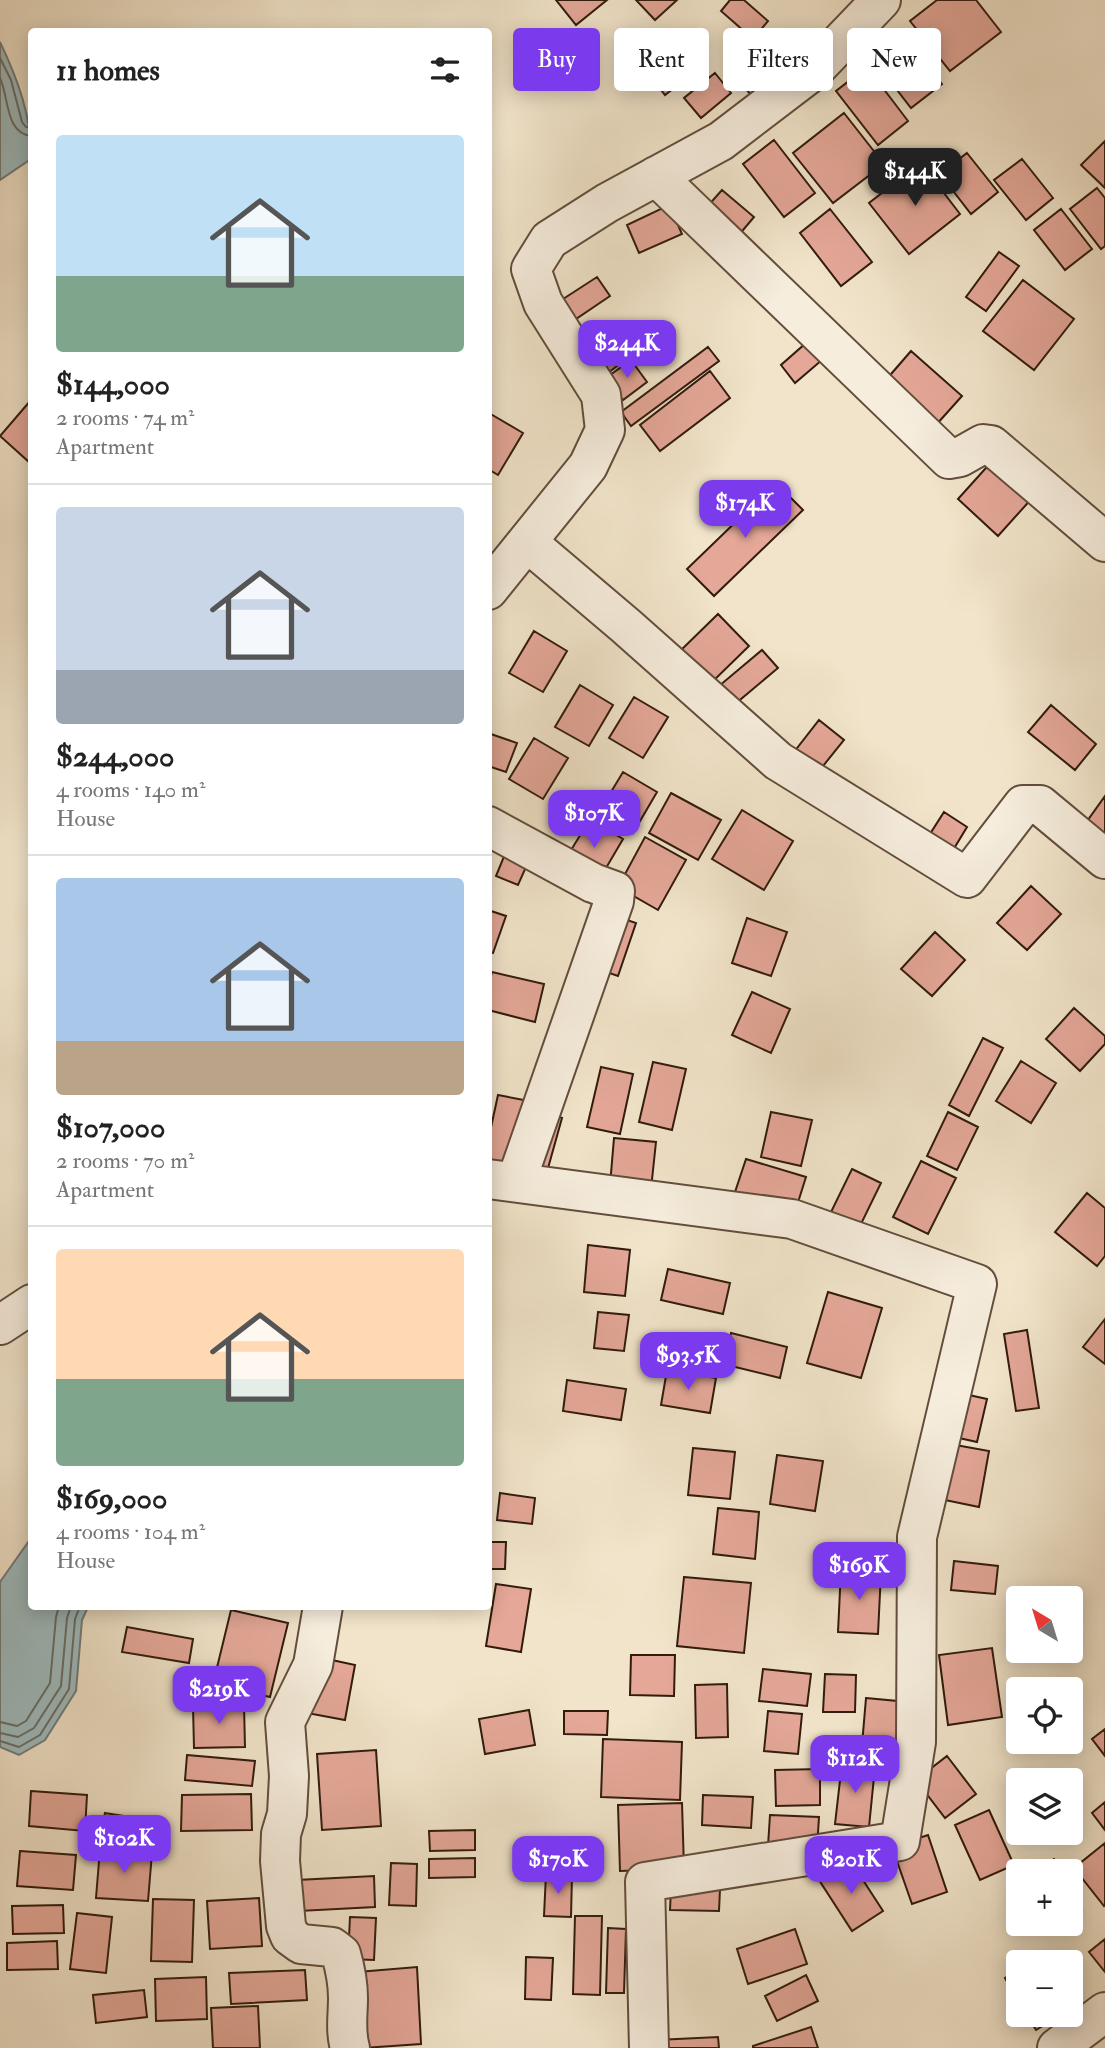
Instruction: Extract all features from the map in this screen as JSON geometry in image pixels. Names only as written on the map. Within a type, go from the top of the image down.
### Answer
[{"type":"street","points":[[492,585],[588,466],[605,430],[601,395],[543,303],[531,269],[549,240],[607,203],[721,141],[814,70],[881,0]]},
{"type":"street","points":[[656,176],[949,459],[960,457],[983,443],[991,445],[1105,542]]},
{"type":"street","points":[[527,542],[778,761],[967,878],[1023,805],[1040,806],[1105,859]]},
{"type":"street","points":[[492,828],[593,883],[614,891],[614,901],[502,1180],[792,1219],[977,1284],[918,1537],[916,1742],[900,1842],[645,1882],[649,2048]]},
{"type":"street","points":[[0,1325],[28,1307]]},
{"type":"street","points":[[322,1610],[313,1665],[285,1722],[289,1776],[280,1861],[285,1926],[290,1936],[301,1944],[332,1947],[341,1954],[346,1972],[346,2034],[350,2048]]},
{"type":"street","points":[[1057,2048],[1105,2012]]},
{"type":"water","points":[[0,42],[23,99],[28,123],[28,161],[0,180]]},
{"type":"water","points":[[28,1542],[28,1610],[87,1610],[82,1620],[76,1691],[45,1740],[19,1755],[0,1747],[0,1582]]},
{"type":"building","points":[[556,0],[607,0],[576,25]]},
{"type":"building","points":[[636,0],[677,0],[655,20]]},
{"type":"building","points":[[730,0],[744,0],[768,21],[762,28],[740,28],[721,11]]},
{"type":"building","points":[[937,0],[976,0],[1001,32],[950,71],[941,60],[941,28],[916,28],[910,21]]},
{"type":"building","points":[[715,73],[723,83],[723,91],[731,93],[701,118],[684,98],[693,91],[709,91],[709,78]]},
{"type":"building","points":[[847,82],[847,91],[885,91],[908,121],[878,145],[836,91]]},
{"type":"building","points":[[898,91],[933,91],[911,108]]},
{"type":"building","points":[[844,113],[884,164],[833,203],[793,153]]},
{"type":"building","points":[[774,140],[815,193],[784,217],[743,164]]},
{"type":"building","points":[[1105,141],[1105,188],[1081,165]]},
{"type":"building","points":[[967,153],[998,192],[971,214],[940,174]]},
{"type":"building","points":[[1022,159],[1053,198],[1026,220],[994,180]]},
{"type":"building","points":[[921,163],[960,214],[909,254],[869,203]]},
{"type":"building","points":[[1097,188],[1105,198],[1105,246],[1101,249],[1070,209]]},
{"type":"building","points":[[722,190],[754,217],[738,236],[706,208]]},
{"type":"building","points":[[669,205],[682,234],[639,253],[627,225]]},
{"type":"building","points":[[830,209],[872,262],[841,286],[800,233]]},
{"type":"building","points":[[1061,209],[1092,249],[1065,270],[1034,230]]},
{"type":"building","points":[[999,252],[1019,266],[986,311],[966,297]]},
{"type":"building","points":[[597,277],[610,296],[573,321],[560,301]]},
{"type":"building","points":[[1023,280],[1074,319],[1034,370],[983,331]]},
{"type":"building","points":[[598,325],[625,360],[605,375],[578,341]]},
{"type":"building","points":[[814,336],[829,354],[795,383],[781,365]]},
{"type":"building","points":[[708,347],[719,361],[631,426],[621,412]]},
{"type":"building","points":[[911,351],[962,396],[936,425],[885,381]]},
{"type":"building","points":[[631,360],[647,382],[623,400],[606,378]]},
{"type":"building","points":[[710,371],[730,398],[660,451],[640,425]]},
{"type":"building","points":[[28,403],[28,461],[0,436]]},
{"type":"building","points":[[492,415],[523,433],[498,475],[492,471]]},
{"type":"building","points":[[994,459],[1034,496],[998,536],[958,499]]},
{"type":"building","points":[[776,483],[803,510],[714,596],[687,569]]},
{"type":"building","points":[[718,614],[749,646],[708,686],[677,654]]},
{"type":"building","points":[[534,631],[567,651],[543,692],[509,673]]},
{"type":"building","points":[[762,650],[778,668],[735,704],[719,686]]},
{"type":"building","points":[[580,685],[613,705],[589,746],[555,727]]},
{"type":"building","points":[[634,697],[668,717],[643,758],[609,738]]},
{"type":"building","points":[[1051,705],[1096,744],[1075,770],[1028,732]]},
{"type":"building","points":[[819,720],[844,740],[819,771],[794,752]]},
{"type":"building","points":[[492,734],[517,743],[506,772],[492,767]]},
{"type":"building","points":[[534,738],[568,758],[543,799],[509,779]]},
{"type":"building","points":[[623,772],[657,792],[633,833],[599,812]]},
{"type":"building","points":[[671,793],[721,820],[698,860],[649,833]]},
{"type":"building","points":[[1105,796],[1105,849],[1080,831]]},
{"type":"building","points":[[742,810],[793,841],[764,890],[712,859]]},
{"type":"building","points":[[944,812],[967,827],[947,860],[923,845]]},
{"type":"building","points":[[590,819],[623,839],[599,880],[565,860]]},
{"type":"building","points":[[645,837],[686,860],[658,910],[618,887]]},
{"type":"building","points":[[507,849],[530,858],[518,885],[496,876]]},
{"type":"building","points":[[1031,886],[1061,914],[1027,950],[997,923]]},
{"type":"building","points":[[593,908],[636,923],[618,976],[574,961]]},
{"type":"building","points":[[492,911],[506,916],[492,953]]},
{"type":"building","points":[[747,918],[787,932],[771,976],[732,963]]},
{"type":"building","points":[[935,932],[965,960],[932,996],[901,969]]},
{"type":"building","points":[[492,972],[544,984],[535,1022],[492,1011]]},
{"type":"building","points":[[752,992],[790,1009],[771,1053],[732,1035]]},
{"type":"building","points":[[1074,1008],[1105,1036],[1105,1044],[1080,1071],[1046,1039]]},
{"type":"building","points":[[983,1038],[1003,1048],[969,1116],[949,1105]]},
{"type":"building","points":[[1021,1061],[1056,1083],[1031,1123],[996,1101]]},
{"type":"building","points":[[653,1062],[686,1069],[672,1130],[639,1122]]},
{"type":"building","points":[[601,1067],[633,1074],[620,1134],[587,1127]]},
{"type":"building","points":[[498,1095],[529,1101],[515,1170],[492,1165],[492,1123]]},
{"type":"building","points":[[771,1112],[812,1120],[801,1166],[761,1157]]},
{"type":"building","points":[[948,1112],[978,1127],[957,1170],[927,1156]]},
{"type":"building","points":[[546,1113],[562,1118],[545,1179],[528,1174]]},
{"type":"building","points":[[614,1138],[656,1142],[651,1189],[610,1185]]},
{"type":"building","points":[[746,1159],[806,1177],[794,1215],[734,1195]]},
{"type":"building","points":[[921,1161],[956,1178],[928,1234],[893,1217]]},
{"type":"building","points":[[852,1169],[881,1183],[860,1226],[831,1212]]},
{"type":"building","points":[[1087,1193],[1105,1208],[1105,1256],[1097,1266],[1055,1232]]},
{"type":"building","points":[[588,1245],[630,1250],[625,1296],[584,1292]]},
{"type":"building","points":[[668,1269],[730,1283],[723,1314],[661,1300]]},
{"type":"building","points":[[828,1292],[882,1308],[861,1378],[807,1363]]},
{"type":"building","points":[[598,1312],[629,1315],[624,1351],[594,1348]]},
{"type":"building","points":[[1105,1319],[1105,1364],[1083,1347]]},
{"type":"building","points":[[1027,1330],[1039,1408],[1016,1411],[1004,1334]]},
{"type":"building","points":[[731,1333],[787,1347],[780,1378],[723,1364]]},
{"type":"building","points":[[667,1370],[716,1378],[710,1413],[661,1405]]},
{"type":"building","points":[[567,1380],[626,1389],[621,1420],[563,1411]]},
{"type":"building","points":[[960,1393],[987,1399],[977,1442],[950,1436]]},
{"type":"building","points":[[950,1444],[989,1451],[979,1507],[940,1499]]},
{"type":"building","points":[[693,1448],[735,1452],[730,1499],[688,1495]]},
{"type":"building","points":[[777,1455],[823,1461],[815,1511],[770,1504]]},
{"type":"building","points":[[500,1493],[535,1498],[532,1524],[497,1520]]},
{"type":"building","points":[[718,1508],[759,1512],[755,1559],[713,1554]]},
{"type":"building","points":[[492,1542],[506,1542],[505,1569],[492,1569]]},
{"type":"building","points":[[954,1561],[998,1566],[995,1594],[951,1590]]},
{"type":"building","points":[[841,1569],[881,1572],[878,1634],[838,1632]]},
{"type":"building","points":[[684,1577],[751,1583],[744,1653],[677,1646]]},
{"type":"building","points":[[496,1584],[531,1589],[521,1652],[486,1646]]},
{"type":"building","points":[[231,1610],[288,1623],[270,1697],[213,1684]]},
{"type":"building","points":[[127,1627],[193,1639],[189,1663],[122,1652]]},
{"type":"building","points":[[992,1648],[1002,1717],[948,1725],[939,1655]]},
{"type":"building","points":[[631,1655],[675,1655],[674,1696],[630,1695]]},
{"type":"building","points":[[318,1657],[355,1665],[345,1720],[307,1713]]},
{"type":"building","points":[[763,1669],[811,1674],[807,1706],[759,1701]]},
{"type":"building","points":[[825,1674],[856,1675],[855,1712],[823,1712]]},
{"type":"building","points":[[727,1684],[728,1737],[696,1738],[695,1685]]},
{"type":"building","points":[[866,1698],[908,1702],[903,1749],[862,1745]]},
{"type":"building","points":[[244,1705],[245,1747],[194,1748],[193,1706]]},
{"type":"building","points":[[529,1710],[535,1745],[485,1754],[479,1719]]},
{"type":"building","points":[[564,1711],[608,1711],[607,1735],[564,1734]]},
{"type":"building","points":[[768,1711],[802,1714],[798,1754],[764,1751]]},
{"type":"building","points":[[1105,1729],[1105,1756],[1092,1739]]},
{"type":"building","points":[[603,1739],[682,1742],[680,1800],[601,1797]]},
{"type":"building","points":[[376,1750],[381,1826],[322,1830],[317,1754]]},
{"type":"building","points":[[187,1755],[255,1761],[252,1786],[185,1780]]},
{"type":"building","points":[[947,1756],[976,1794],[945,1818],[916,1780]]},
{"type":"building","points":[[842,1763],[875,1767],[869,1827],[835,1824]]},
{"type":"building","points":[[820,1769],[820,1805],[776,1806],[775,1770]]},
{"type":"building","points":[[31,1791],[87,1795],[85,1831],[29,1826]]},
{"type":"building","points":[[251,1794],[252,1830],[181,1831],[182,1795]]},
{"type":"building","points":[[703,1795],[753,1797],[751,1828],[702,1825]]},
{"type":"building","points":[[1105,1802],[1105,1830],[1092,1813]]},
{"type":"building","points":[[682,1803],[684,1869],[620,1871],[618,1805]]},
{"type":"building","points":[[989,1810],[1011,1859],[1006,1859],[1006,1869],[980,1880],[955,1825]]},
{"type":"building","points":[[105,1813],[162,1822],[159,1842],[101,1833]]},
{"type":"building","points":[[770,1815],[819,1817],[817,1848],[768,1846]]},
{"type":"building","points":[[475,1830],[475,1850],[430,1851],[429,1831]]},
{"type":"building","points":[[928,1835],[947,1892],[912,1904],[892,1847]]},
{"type":"building","points":[[1105,1843],[1104,1906],[1083,1879],[1083,1861]]},
{"type":"building","points":[[100,1849],[152,1853],[148,1901],[96,1898]]},
{"type":"building","points":[[20,1851],[76,1855],[73,1890],[17,1886]]},
{"type":"building","points":[[475,1858],[475,1877],[429,1878],[429,1859]]},
{"type":"building","points":[[850,1860],[883,1911],[852,1931],[819,1880]]},
{"type":"building","points":[[391,1863],[417,1864],[416,1906],[389,1905]]},
{"type":"building","points":[[546,1874],[572,1875],[571,1917],[544,1916]]},
{"type":"building","points":[[374,1876],[375,1907],[299,1911],[297,1880]]},
{"type":"building","points":[[671,1888],[720,1889],[719,1911],[670,1910]]},
{"type":"building","points":[[259,1898],[262,1946],[210,1949],[207,1901]]},
{"type":"building","points":[[153,1899],[194,1900],[192,1962],[151,1961]]},
{"type":"building","points":[[63,1905],[64,1933],[13,1934],[12,1906]]},
{"type":"building","points":[[77,1913],[112,1917],[106,1973],[70,1969]]},
{"type":"building","points":[[575,1916],[602,1916],[600,1995],[573,1994]]},
{"type":"building","points":[[350,1917],[376,1918],[374,1960],[348,1959]]},
{"type":"building","points":[[608,1928],[626,1929],[624,1993],[606,1993]]},
{"type":"building","points":[[795,1929],[807,1964],[748,1984],[737,1949]]},
{"type":"building","points":[[1105,1939],[1105,1972],[1089,1952]]},
{"type":"building","points":[[57,1941],[58,1969],[7,1970],[7,1943]]},
{"type":"building","points":[[526,1957],[553,1958],[551,2000],[525,1999]]},
{"type":"building","points":[[417,1967],[421,2044],[363,2048],[358,1972]]},
{"type":"building","points":[[305,1970],[307,2000],[231,2004],[229,1973]]},
{"type":"building","points":[[806,1975],[818,2001],[777,2021],[765,1996]]},
{"type":"building","points":[[206,1977],[207,2019],[156,2021],[155,1979]]},
{"type":"building","points":[[144,1990],[147,2017],[96,2023],[93,1995]]},
{"type":"building","points":[[258,2006],[260,2048],[213,2048],[211,2008]]},
{"type":"building","points":[[811,2027],[818,2048],[753,2048],[753,2046]]},
{"type":"building","points":[[718,2037],[719,2048],[658,2048],[657,2040]]}]
